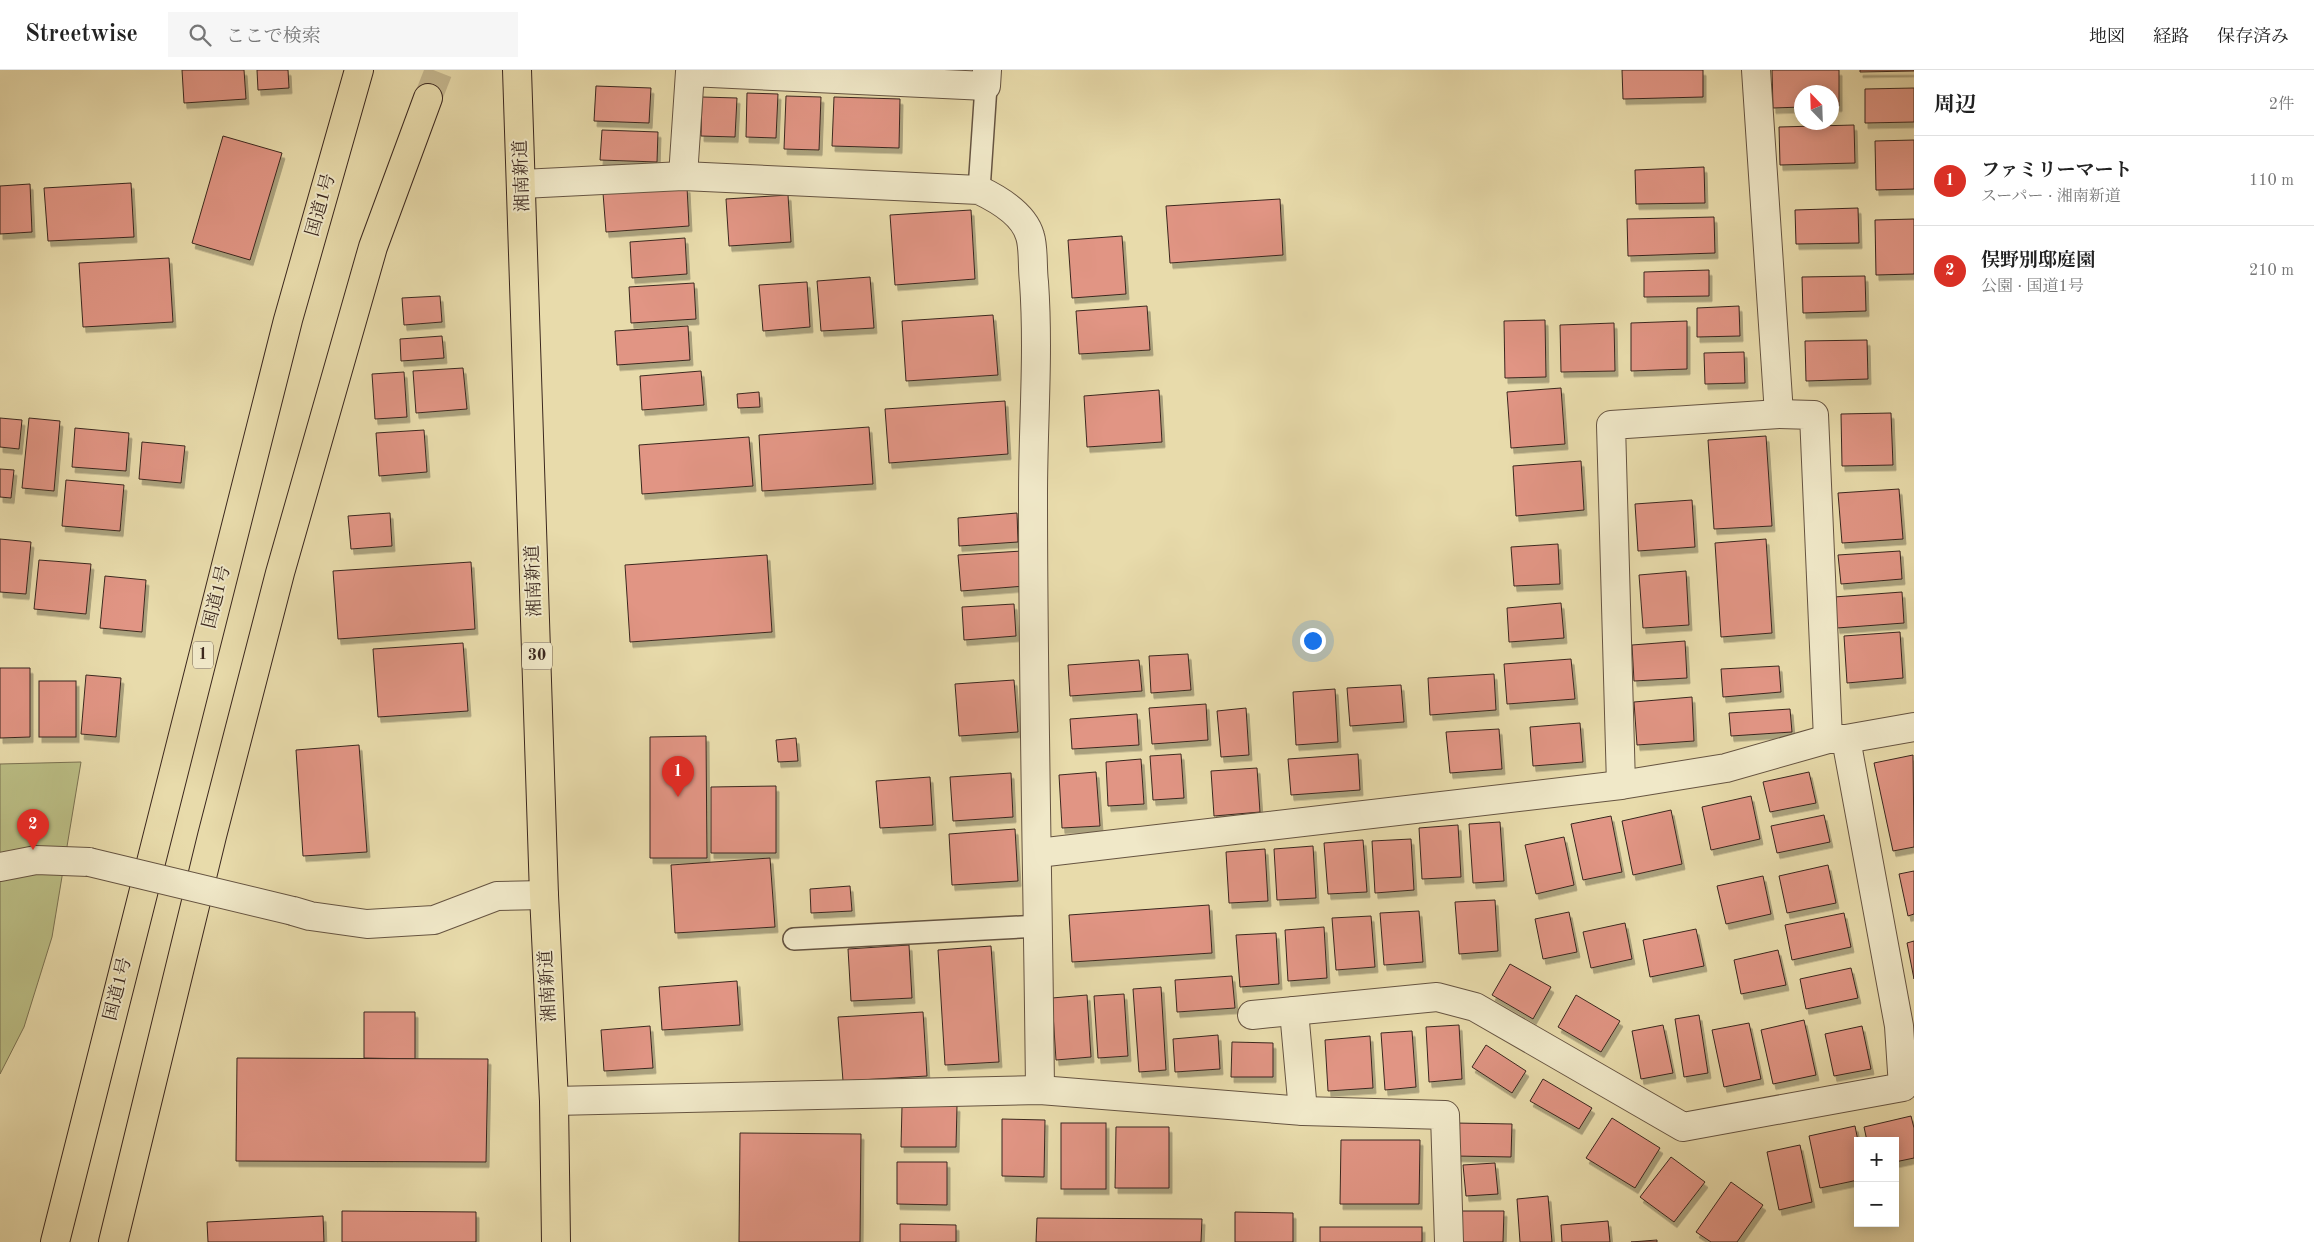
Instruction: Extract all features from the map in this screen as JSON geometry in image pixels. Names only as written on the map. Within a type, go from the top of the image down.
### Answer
[{"type":"main road","name":"国道1号","points":[[55,1242],[288,320],[359,70]]},
{"type":"main road","name":"湘南新道","points":[[517,70],[544,895],[554,1101],[556,1242]]},
{"type":"main road","points":[[113,1242],[212,836],[280,573],[373,247],[428,98]]},
{"type":"street","points":[[1756,70],[1778,414]]},
{"type":"street","points":[[683,176],[690,72],[987,78]]},
{"type":"street","points":[[522,184],[683,176],[979,190],[994,197],[1022,220],[1030,236],[1038,331],[1033,467],[1033,603],[1040,1090]]},
{"type":"street","points":[[1252,1015],[1437,996],[1474,1006],[1683,1127],[1903,1087],[1907,1024],[1837,739],[1814,415],[1778,414],[1611,425],[1621,786]]},
{"type":"street","points":[[1038,853],[1621,786],[1726,768],[1837,739],[1914,727]]},
{"type":"street","points":[[0,867],[36,860],[90,862],[310,916],[367,924],[434,920],[497,896],[544,895]]},
{"type":"street","points":[[1294,1011],[1303,1111]]},
{"type":"street","points":[[554,1101],[1040,1090],[1303,1111],[1445,1115],[1449,1242]]},
{"type":"lane","points":[[979,190],[987,78]]},
{"type":"lane","points":[[794,939],[1038,926]]},
{"type":"green space","points":[[81,762],[52,937],[24,1027],[0,1074],[0,764]]},
{"type":"building","points":[[182,70],[244,70],[246,99],[184,103]]},
{"type":"building","points":[[257,70],[288,70],[289,88],[258,90]]},
{"type":"building","points":[[1622,70],[1703,70],[1703,97],[1623,99]]},
{"type":"building","points":[[1772,70],[1839,70],[1839,85],[1794,85],[1794,107],[1773,108]]},
{"type":"building","points":[[1860,70],[1914,70],[1914,71],[1860,72]]},
{"type":"building","points":[[596,86],[651,88],[649,123],[594,121]]},
{"type":"building","points":[[1914,88],[1914,122],[1865,123],[1865,89]]},
{"type":"building","points":[[747,93],[778,94],[776,138],[746,137]]},
{"type":"building","points":[[786,96],[821,97],[819,150],[784,149]]},
{"type":"building","points":[[702,97],[737,98],[735,137],[701,136]]},
{"type":"building","points":[[834,97],[900,99],[899,148],[832,146]]},
{"type":"building","points":[[1839,125],[1854,125],[1855,163],[1780,165],[1779,127],[1794,127],[1794,130],[1839,130]]},
{"type":"building","points":[[602,130],[658,132],[657,162],[600,160]]},
{"type":"building","points":[[223,136],[282,153],[250,260],[192,243]]},
{"type":"building","points":[[1914,140],[1914,189],[1876,190],[1875,141]]},
{"type":"building","points":[[1704,167],[1705,203],[1636,204],[1635,170]]},
{"type":"building","points":[[131,183],[134,237],[48,241],[44,188]]},
{"type":"building","points":[[30,184],[32,232],[0,234],[0,186]]},
{"type":"building","points":[[687,187],[689,226],[606,232],[603,193]]},
{"type":"building","points":[[788,195],[791,242],[729,246],[726,199]]},
{"type":"building","points":[[1280,199],[1283,255],[1170,263],[1166,206]]},
{"type":"building","points":[[1858,208],[1859,243],[1796,244],[1795,210]]},
{"type":"building","points":[[971,210],[975,279],[895,285],[890,215]]},
{"type":"building","points":[[1714,217],[1715,253],[1628,256],[1627,219]]},
{"type":"building","points":[[1914,219],[1914,274],[1876,275],[1875,220]]},
{"type":"building","points":[[1122,236],[1126,294],[1072,298],[1068,240]]},
{"type":"building","points":[[685,238],[687,274],[632,278],[630,242]]},
{"type":"building","points":[[169,258],[173,322],[83,327],[79,263]]},
{"type":"building","points":[[1709,270],[1709,296],[1644,297],[1644,272]]},
{"type":"building","points":[[1865,276],[1866,311],[1803,313],[1802,277]]},
{"type":"building","points":[[870,277],[874,328],[821,331],[817,281]]},
{"type":"building","points":[[807,282],[810,327],[763,331],[759,285]]},
{"type":"building","points":[[694,283],[696,319],[631,323],[629,287]]},
{"type":"building","points":[[440,296],[442,322],[404,325],[402,298]]},
{"type":"building","points":[[1147,306],[1150,350],[1079,354],[1076,311]]},
{"type":"building","points":[[1739,306],[1740,336],[1697,337],[1697,308]]},
{"type":"building","points":[[993,315],[998,375],[906,381],[902,321]]},
{"type":"building","points":[[1545,320],[1546,377],[1505,378],[1504,321]]},
{"type":"building","points":[[1687,321],[1687,369],[1631,371],[1631,323]]},
{"type":"building","points":[[1614,323],[1615,371],[1561,372],[1560,325]]},
{"type":"building","points":[[688,326],[690,360],[617,365],[615,331]]},
{"type":"building","points":[[442,336],[444,358],[401,361],[400,339]]},
{"type":"building","points":[[1867,340],[1868,379],[1806,381],[1805,341]]},
{"type":"building","points":[[1744,352],[1745,383],[1705,384],[1704,353]]},
{"type":"building","points":[[463,368],[467,409],[416,413],[413,371]]},
{"type":"building","points":[[701,371],[704,405],[642,410],[640,376]]},
{"type":"building","points":[[404,372],[407,417],[375,419],[372,374]]},
{"type":"building","points":[[1561,388],[1565,444],[1511,448],[1507,392]]},
{"type":"building","points":[[1159,390],[1162,442],[1087,447],[1084,396]]},
{"type":"building","points":[[759,392],[760,407],[738,408],[737,394]]},
{"type":"building","points":[[1005,401],[1008,454],[889,463],[885,409]]},
{"type":"building","points":[[1891,413],[1893,465],[1842,466],[1841,414]]},
{"type":"building","points":[[0,418],[22,420],[19,449],[0,447]]},
{"type":"building","points":[[29,418],[60,421],[54,491],[22,488]]},
{"type":"building","points":[[869,427],[873,484],[762,491],[759,435]]},
{"type":"building","points":[[75,428],[129,433],[126,471],[72,467]]},
{"type":"building","points":[[424,430],[427,472],[379,476],[376,433]]},
{"type":"building","points":[[1766,436],[1772,526],[1714,529],[1708,440]]},
{"type":"building","points":[[749,437],[753,486],[642,494],[639,445]]},
{"type":"building","points":[[142,442],[185,446],[181,483],[139,479]]},
{"type":"building","points":[[1581,461],[1584,510],[1516,516],[1513,466]]},
{"type":"building","points":[[0,469],[14,470],[11,498],[0,497]]},
{"type":"building","points":[[66,480],[124,485],[120,531],[62,526]]},
{"type":"building","points":[[1899,489],[1903,539],[1842,543],[1838,493]]},
{"type":"building","points":[[1692,500],[1695,547],[1638,551],[1635,504]]},
{"type":"building","points":[[390,513],[392,546],[351,549],[348,516]]},
{"type":"building","points":[[1017,513],[1018,542],[959,546],[958,518]]},
{"type":"building","points":[[0,539],[31,542],[26,594],[0,592]]},
{"type":"building","points":[[1766,539],[1772,633],[1721,637],[1715,543]]},
{"type":"building","points":[[1558,544],[1560,584],[1514,586],[1511,547]]},
{"type":"building","points":[[1022,551],[1025,586],[961,591],[958,555]]},
{"type":"building","points":[[1900,551],[1902,579],[1841,584],[1838,555]]},
{"type":"building","points":[[767,555],[772,632],[630,642],[625,565]]},
{"type":"building","points":[[39,560],[91,564],[86,614],[34,609]]},
{"type":"building","points":[[471,562],[475,629],[338,639],[333,571]]},
{"type":"building","points":[[1686,571],[1689,625],[1643,628],[1639,575]]},
{"type":"building","points":[[105,576],[146,580],[142,632],[100,628]]},
{"type":"building","points":[[1902,592],[1904,623],[1837,628],[1834,597]]},
{"type":"building","points":[[1561,603],[1564,638],[1509,642],[1507,608]]},
{"type":"building","points":[[1014,604],[1016,636],[964,640],[962,607]]},
{"type":"building","points":[[1900,632],[1903,678],[1847,683],[1844,636]]},
{"type":"building","points":[[1685,641],[1687,678],[1634,681],[1632,645]]},
{"type":"building","points":[[463,643],[468,711],[378,717],[373,649]]},
{"type":"building","points":[[1188,654],[1191,690],[1151,693],[1149,656]]},
{"type":"building","points":[[1571,659],[1575,699],[1507,704],[1504,664]]},
{"type":"building","points":[[1139,660],[1142,691],[1070,696],[1068,665]]},
{"type":"building","points":[[1779,666],[1781,692],[1723,697],[1721,669]]},
{"type":"building","points":[[0,668],[30,668],[30,737],[0,738]]},
{"type":"building","points":[[1494,674],[1496,710],[1430,715],[1428,678]]},
{"type":"building","points":[[86,675],[121,678],[116,737],[81,734]]},
{"type":"building","points":[[1014,680],[1018,732],[959,736],[955,684]]},
{"type":"building","points":[[39,681],[76,681],[76,737],[39,737]]},
{"type":"building","points":[[1401,685],[1404,722],[1350,726],[1347,688]]},
{"type":"building","points":[[1335,689],[1338,742],[1296,745],[1293,692]]},
{"type":"building","points":[[1692,697],[1694,741],[1637,745],[1634,702]]},
{"type":"building","points":[[1206,704],[1208,740],[1152,744],[1149,708]]},
{"type":"building","points":[[1246,708],[1249,755],[1221,757],[1217,711]]},
{"type":"building","points":[[1790,709],[1792,732],[1731,736],[1729,713]]},
{"type":"building","points":[[1137,714],[1139,745],[1072,749],[1070,719]]},
{"type":"building","points":[[1580,723],[1583,762],[1533,766],[1530,727]]},
{"type":"building","points":[[1499,729],[1502,769],[1450,773],[1446,732]]},
{"type":"building","points":[[706,736],[707,858],[650,858],[650,737]]},
{"type":"building","points":[[796,738],[798,761],[778,762],[776,740]]},
{"type":"building","points":[[359,745],[367,852],[303,856],[296,750]]},
{"type":"building","points":[[1181,754],[1184,798],[1153,800],[1150,756]]},
{"type":"building","points":[[1358,754],[1360,790],[1291,795],[1288,759]]},
{"type":"building","points":[[1913,755],[1914,847],[1893,851],[1874,763]]},
{"type":"building","points":[[1141,759],[1144,804],[1108,806],[1106,762]]},
{"type":"building","points":[[1257,768],[1260,812],[1214,816],[1211,771]]},
{"type":"building","points":[[1096,772],[1100,826],[1062,828],[1059,775]]},
{"type":"building","points":[[1809,772],[1816,803],[1770,812],[1763,782]]},
{"type":"building","points":[[1011,773],[1013,817],[953,821],[950,777]]},
{"type":"building","points":[[930,777],[933,825],[880,828],[876,781]]},
{"type":"building","points":[[776,786],[776,853],[711,853],[711,787]]},
{"type":"building","points":[[1751,796],[1760,839],[1711,850],[1702,807]]},
{"type":"building","points":[[1671,810],[1682,864],[1633,875],[1622,821]]},
{"type":"building","points":[[1824,815],[1830,842],[1777,853],[1771,826]]},
{"type":"building","points":[[1611,816],[1622,872],[1583,880],[1571,824]]},
{"type":"building","points":[[1500,822],[1504,881],[1473,883],[1469,824]]},
{"type":"building","points":[[1458,825],[1461,877],[1422,879],[1419,828]]},
{"type":"building","points":[[1015,829],[1018,881],[952,885],[949,834]]},
{"type":"building","points":[[1564,837],[1574,885],[1536,894],[1525,845]]},
{"type":"building","points":[[1411,839],[1414,890],[1375,893],[1372,841]]},
{"type":"building","points":[[1363,840],[1367,892],[1328,894],[1324,843]]},
{"type":"building","points":[[1313,846],[1316,898],[1277,900],[1274,849]]},
{"type":"building","points":[[1265,849],[1268,901],[1229,903],[1226,852]]},
{"type":"building","points":[[770,858],[775,927],[675,933],[671,865]]},
{"type":"building","points":[[1828,865],[1836,903],[1787,913],[1779,876]]},
{"type":"building","points":[[1914,871],[1914,914],[1908,916],[1899,874]]},
{"type":"building","points":[[1763,876],[1771,914],[1726,924],[1717,886]]},
{"type":"building","points":[[850,886],[852,911],[811,913],[810,889]]},
{"type":"building","points":[[1495,900],[1498,951],[1459,954],[1455,902]]},
{"type":"building","points":[[1209,905],[1212,953],[1072,962],[1069,915]]},
{"type":"building","points":[[1419,911],[1423,962],[1384,965],[1380,913]]},
{"type":"building","points":[[1569,912],[1577,952],[1543,959],[1535,919]]},
{"type":"building","points":[[1844,913],[1851,947],[1792,960],[1785,925]]},
{"type":"building","points":[[1371,916],[1375,967],[1336,970],[1332,918]]},
{"type":"building","points":[[1625,923],[1632,959],[1591,968],[1583,932]]},
{"type":"building","points":[[1324,927],[1327,978],[1288,981],[1285,930]]},
{"type":"building","points":[[1696,929],[1704,966],[1650,977],[1643,940]]},
{"type":"building","points":[[1276,933],[1279,984],[1240,987],[1236,935]]},
{"type":"building","points":[[1914,941],[1914,979],[1907,943]]},
{"type":"building","points":[[909,945],[912,998],[851,1001],[848,949]]},
{"type":"building","points":[[991,946],[999,1062],[945,1065],[938,950]]},
{"type":"building","points":[[1778,950],[1786,985],[1741,994],[1734,960]]},
{"type":"building","points":[[1510,964],[1551,987],[1533,1019],[1492,995]]},
{"type":"building","points":[[1851,968],[1858,998],[1806,1009],[1800,979]]},
{"type":"building","points":[[1232,976],[1235,1008],[1177,1012],[1175,980]]},
{"type":"building","points":[[737,981],[740,1025],[662,1030],[659,987]]},
{"type":"building","points":[[1161,987],[1166,1070],[1139,1072],[1133,989]]},
{"type":"building","points":[[1124,994],[1128,1056],[1098,1058],[1094,996]]},
{"type":"building","points":[[1087,995],[1091,1057],[1056,1060],[1052,998]]},
{"type":"building","points":[[1576,995],[1620,1021],[1601,1052],[1558,1027]]},
{"type":"building","points":[[364,1012],[415,1012],[415,1059],[364,1058]]},
{"type":"building","points":[[923,1012],[927,1076],[843,1081],[838,1017]]},
{"type":"building","points":[[1699,1015],[1708,1073],[1684,1077],[1675,1019]]},
{"type":"building","points":[[1804,1020],[1816,1075],[1773,1084],[1761,1030]]},
{"type":"building","points":[[1749,1023],[1761,1079],[1724,1087],[1712,1030]]},
{"type":"building","points":[[1459,1025],[1462,1079],[1429,1082],[1426,1027]]},
{"type":"building","points":[[1663,1025],[1673,1073],[1641,1079],[1632,1031]]},
{"type":"building","points":[[650,1026],[653,1068],[604,1071],[601,1030]]},
{"type":"building","points":[[1862,1026],[1871,1069],[1834,1076],[1825,1034]]},
{"type":"building","points":[[1412,1031],[1416,1087],[1385,1090],[1381,1033]]},
{"type":"building","points":[[1218,1035],[1220,1069],[1175,1072],[1173,1039]]},
{"type":"building","points":[[1370,1036],[1373,1088],[1328,1091],[1325,1040]]},
{"type":"building","points":[[1232,1042],[1273,1043],[1273,1077],[1231,1077]]},
{"type":"building","points":[[1486,1045],[1526,1071],[1512,1093],[1472,1067]]},
{"type":"building","points":[[237,1058],[488,1059],[486,1162],[236,1161]]},
{"type":"building","points":[[1543,1079],[1592,1108],[1579,1129],[1530,1101]]},
{"type":"building","points":[[902,1106],[957,1106],[956,1147],[901,1147]]},
{"type":"building","points":[[1911,1116],[1914,1128],[1914,1158],[1899,1161],[1899,1137],[1866,1137],[1864,1127]]},
{"type":"building","points":[[1612,1118],[1660,1148],[1635,1188],[1586,1158]]},
{"type":"building","points":[[1002,1119],[1045,1120],[1044,1177],[1002,1176]]},
{"type":"building","points":[[1061,1123],[1106,1123],[1106,1189],[1061,1189]]},
{"type":"building","points":[[1455,1123],[1512,1124],[1511,1157],[1455,1156]]},
{"type":"building","points":[[1855,1126],[1857,1137],[1854,1137],[1854,1181],[1820,1188],[1809,1136]]},
{"type":"building","points":[[1116,1127],[1169,1127],[1169,1188],[1115,1188]]},
{"type":"building","points":[[740,1133],[861,1134],[860,1242],[739,1242]]},
{"type":"building","points":[[1341,1140],[1420,1140],[1419,1204],[1340,1204]]},
{"type":"building","points":[[1800,1145],[1812,1202],[1779,1210],[1767,1152]]},
{"type":"building","points":[[1671,1157],[1705,1182],[1674,1222],[1640,1197]]},
{"type":"building","points":[[897,1162],[947,1162],[947,1205],[897,1204]]},
{"type":"building","points":[[1495,1163],[1498,1194],[1466,1196],[1463,1165]]},
{"type":"building","points":[[1731,1182],[1763,1205],[1737,1242],[1711,1242],[1696,1232]]},
{"type":"building","points":[[1548,1196],[1552,1242],[1520,1242],[1517,1199]]},
{"type":"building","points":[[342,1211],[476,1212],[476,1242],[342,1242]]},
{"type":"building","points":[[1460,1211],[1504,1211],[1503,1242],[1460,1242]]},
{"type":"building","points":[[1235,1212],[1293,1213],[1293,1242],[1235,1242]]},
{"type":"building","points":[[323,1216],[324,1242],[208,1242],[207,1222]]},
{"type":"building","points":[[1037,1218],[1202,1219],[1201,1242],[1036,1242]]},
{"type":"building","points":[[1608,1221],[1610,1242],[1562,1242],[1561,1225]]},
{"type":"building","points":[[900,1224],[956,1225],[956,1242],[900,1242]]},
{"type":"building","points":[[1320,1227],[1422,1227],[1422,1242],[1320,1242]]},
{"type":"building","points":[[1657,1240],[1657,1242],[1631,1242]]},
{"type":"tunnel","points":[[428,98],[439,70]]},
{"type":"place","name":"ファミリーマート","points":[[678,797]]},
{"type":"place","name":"俣野別邸庭園","points":[[33,850]]}]
